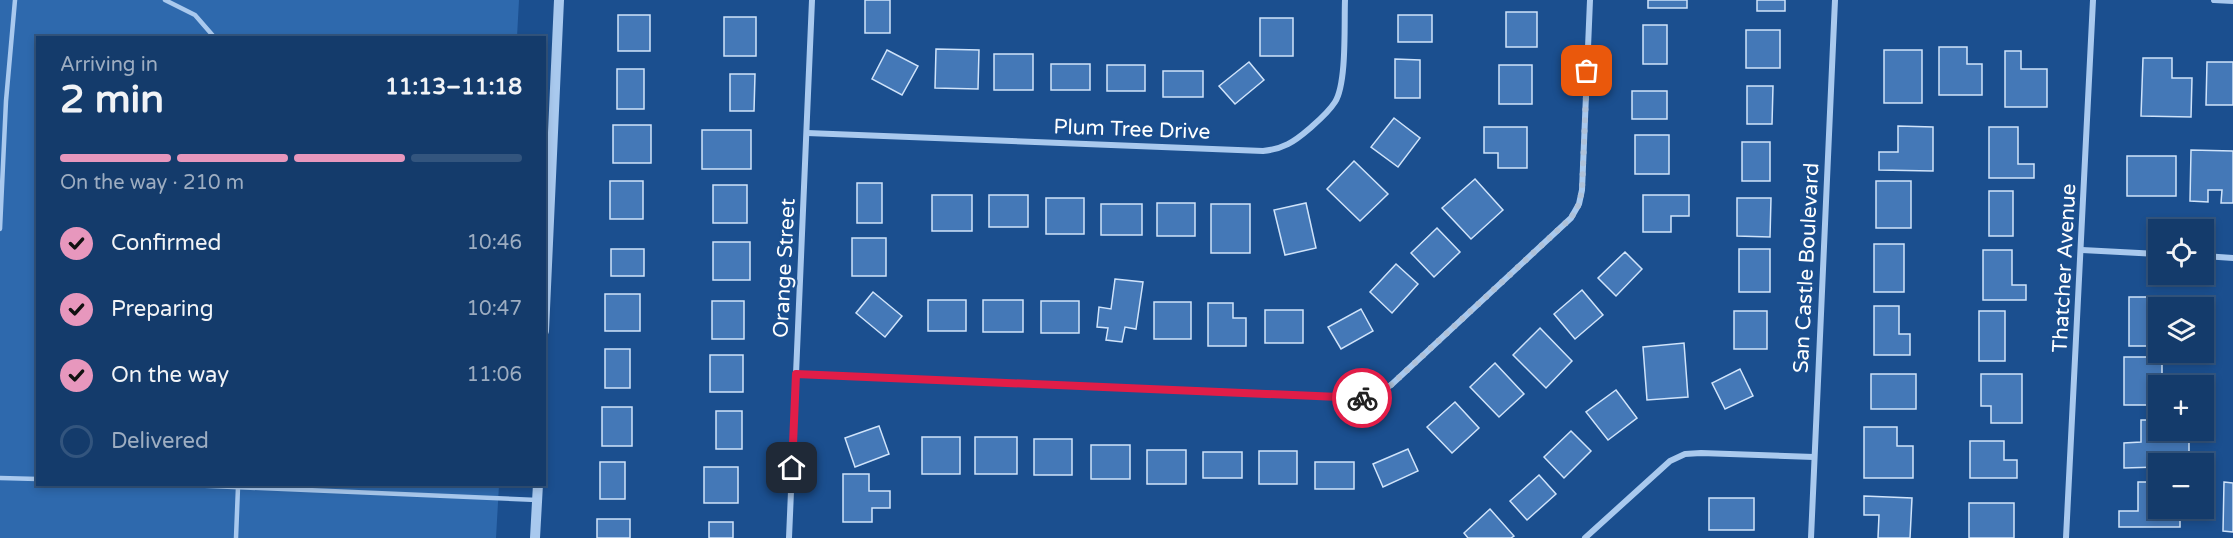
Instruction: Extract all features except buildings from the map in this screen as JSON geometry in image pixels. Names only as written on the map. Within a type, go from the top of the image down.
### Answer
[{"type":"street","points":[[546,287],[559,0]]},
{"type":"street","name":"Orange Street","points":[[789,538],[812,0]]},
{"type":"street","name":"Plum Tree Drive","points":[[807,133],[1263,151],[1279,149],[1293,143],[1336,102],[1341,87],[1345,0]]},
{"type":"street","points":[[796,374],[1364,398],[1379,393],[1391,385],[1571,218],[1579,204],[1582,190],[1590,0]]},
{"type":"street","name":"San Castle Boulevard","points":[[1811,538],[1834,0]]},
{"type":"street","name":"Thatcher Avenue","points":[[2066,538],[2093,0]]},
{"type":"street","points":[[2214,0],[2233,1]]},
{"type":"street","points":[[2082,250],[2148,253]]},
{"type":"street","points":[[2214,257],[2233,258]]},
{"type":"street","points":[[1585,538],[1670,460],[1685,454],[1814,458]]},
{"type":"street","points":[[536,538],[538,486]]},
{"type":"lane","points":[[0,229],[6,101],[15,0]]},
{"type":"lane","points":[[165,0],[195,15],[213,36]]},
{"type":"lane","points":[[0,478],[36,479]]},
{"type":"lane","points":[[236,538],[238,486],[537,500]]},
{"type":"shaded area","points":[[0,0],[519,0],[517,36],[36,36],[36,486],[499,486],[496,538],[0,538]]},
{"type":"way so far","points":[[1362,398],[1379,393],[1391,385],[1571,218],[1579,204],[1582,190],[1587,71]]},
{"type":"route","points":[[792,468],[796,374],[1362,398]]}]
